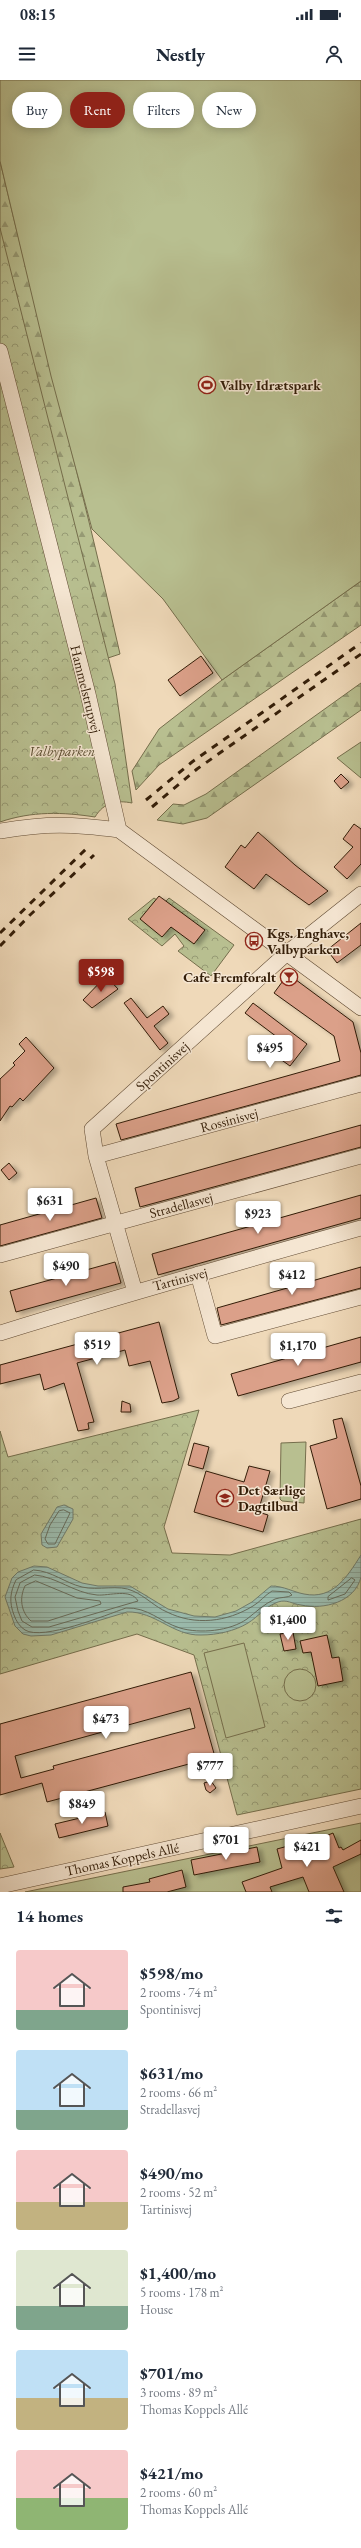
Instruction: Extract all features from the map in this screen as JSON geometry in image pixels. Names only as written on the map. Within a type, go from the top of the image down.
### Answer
[{"type":"street","name":"Hammelstrupvej","points":[[0,351],[88,694],[119,830]]},
{"type":"street","points":[[0,831],[40,824],[77,824],[119,830],[361,1008]]},
{"type":"street","name":"Spontinisvej","points":[[135,1292],[96,1156],[92,1129],[288,953],[361,894]]},
{"type":"street","name":"Rossinisvej","points":[[96,1156],[361,1084]]},
{"type":"street","name":"Stradellasvej","points":[[0,1254],[361,1156]]},
{"type":"street","name":"Tartinisvej","points":[[0,1333],[117,1299],[135,1292],[361,1228]]},
{"type":"street","points":[[198,1274],[215,1336],[361,1297]]},
{"type":"street","points":[[289,1400],[361,1382]]},
{"type":"street","name":"Thomas Koppels Allé","points":[[0,1886],[361,1806]]},
{"type":"green space","name":"Valby Idrætspark","points":[[0,80],[361,80],[361,581],[222,680],[163,599],[92,529],[51,376],[0,161]]},
{"type":"green space","points":[[0,161],[120,654],[45,679],[0,503]]},
{"type":"green space","name":"Valbyparken","points":[[0,228],[115,684],[132,803],[111,803],[102,808],[95,817],[59,813],[36,814],[12,818],[0,822]]},
{"type":"green space","points":[[361,581],[361,625],[159,765],[136,790],[132,771],[159,729],[222,680]]},
{"type":"green space","points":[[361,683],[361,710],[207,818],[183,824],[157,820],[173,804],[184,805],[206,794]]},
{"type":"green space","points":[[361,742],[361,778],[337,758]]},
{"type":"green space","points":[[154,898],[163,904],[169,898],[234,945],[211,976],[178,951],[184,946],[175,934],[162,946],[128,919]]},
{"type":"green space","points":[[199,1410],[164,1527],[172,1553],[230,1555],[361,1519],[361,1789],[237,1815],[194,1655],[137,1634],[0,1674],[0,1431],[8,1457]]},
{"type":"green space","points":[[306,1442],[304,1503],[282,1501],[280,1499],[281,1443]]},
{"type":"green space","points":[[244,1643],[265,1727],[226,1738],[204,1653]]},
{"type":"green space","points":[[300,1669],[306,1670],[313,1676],[316,1685],[315,1691],[309,1698],[300,1701],[294,1700],[287,1694],[284,1685],[285,1679],[291,1672]]},
{"type":"green space","points":[[361,1823],[361,1892],[25,1892]]},
{"type":"green space","points":[[0,1833],[14,1867],[0,1869]]},
{"type":"water","points":[[64,1505],[73,1509],[73,1519],[57,1547],[47,1548],[42,1545],[41,1534],[57,1507]]},
{"type":"water","points":[[361,1555],[361,1577],[358,1586],[345,1598],[329,1605],[319,1606],[301,1605],[287,1601],[278,1602],[270,1606],[252,1621],[243,1626],[226,1632],[213,1634],[201,1635],[182,1632],[146,1615],[127,1612],[51,1635],[31,1636],[23,1634],[15,1626],[5,1597],[12,1578],[18,1572],[34,1566],[47,1567],[82,1583],[98,1586],[130,1586],[168,1609],[194,1616],[215,1617],[236,1611],[252,1602],[271,1586],[304,1594],[323,1594],[338,1585],[344,1579]]},
{"type":"building","points":[[201,656],[213,673],[180,696],[168,680]]},
{"type":"building","points":[[341,774],[349,782],[341,789],[334,781]]},
{"type":"building","points":[[354,824],[361,829],[361,864],[347,879],[334,867],[353,847],[343,839]]},
{"type":"building","points":[[258,832],[295,865],[328,891],[309,905],[266,874],[254,889],[225,867],[241,845],[245,848]]},
{"type":"building","points":[[159,896],[205,930],[194,944],[171,927],[162,937],[140,919]]},
{"type":"building","points":[[361,923],[361,945],[337,963],[327,950]]},
{"type":"building","points":[[288,974],[353,1022],[361,1053],[361,1075],[121,1140],[116,1124],[340,1061],[334,1036],[274,993]]},
{"type":"building","points":[[106,976],[118,989],[92,1008],[83,1000]]},
{"type":"building","points":[[131,998],[147,1018],[163,1006],[169,1014],[154,1026],[168,1043],[160,1050],[124,1003]]},
{"type":"building","points":[[253,1003],[307,1044],[290,1066],[276,1056],[285,1043],[245,1013]]},
{"type":"building","points":[[26,1037],[54,1068],[23,1101],[20,1098],[12,1107],[10,1106],[0,1121],[0,1079],[15,1065],[13,1063],[25,1051],[19,1044]]},
{"type":"building","points":[[361,1125],[361,1147],[140,1207],[135,1188]]},
{"type":"building","points":[[9,1163],[17,1173],[9,1180],[1,1170]]},
{"type":"building","points":[[361,1195],[361,1218],[158,1275],[152,1254]]},
{"type":"building","points":[[96,1198],[102,1218],[0,1246],[0,1225]]},
{"type":"building","points":[[115,1262],[121,1283],[16,1312],[10,1291]]},
{"type":"building","points":[[361,1267],[361,1288],[221,1325],[217,1308]]},
{"type":"building","points":[[159,1322],[179,1398],[173,1401],[162,1403],[150,1361],[129,1366],[125,1350],[77,1363],[94,1422],[88,1423],[89,1429],[78,1431],[64,1383],[44,1390],[40,1374],[0,1384],[0,1365]]},
{"type":"building","points":[[361,1337],[361,1362],[238,1396],[231,1374]]},
{"type":"building","points":[[122,1401],[130,1404],[131,1412],[121,1412]]},
{"type":"building","points":[[342,1418],[361,1486],[361,1499],[327,1509],[310,1446],[337,1438],[333,1420]]},
{"type":"building","points":[[194,1443],[209,1447],[203,1469],[188,1465]]},
{"type":"building","points":[[249,1466],[270,1471],[258,1512],[268,1515],[263,1532],[194,1512],[206,1471],[244,1482]]},
{"type":"building","points":[[293,1632],[296,1649],[284,1651],[280,1634]]},
{"type":"building","points":[[327,1635],[332,1658],[339,1657],[343,1681],[318,1686],[311,1652],[303,1653],[300,1641]]},
{"type":"building","points":[[191,1672],[215,1757],[47,1802],[42,1783],[0,1795],[0,1724]],"holes":[[[190,1708],[195,1728],[53,1766],[54,1769],[21,1778],[15,1756]]]},
{"type":"building","points":[[211,1781],[216,1788],[210,1793],[206,1790],[204,1783]]},
{"type":"building","points":[[105,1812],[108,1826],[59,1838],[55,1824]]},
{"type":"building","points":[[333,1833],[339,1848],[341,1847],[343,1850],[361,1840],[361,1854],[333,1867],[344,1892],[309,1892],[303,1877],[270,1887],[272,1892],[246,1892],[242,1882],[282,1868],[277,1849],[288,1846],[286,1841],[297,1838],[304,1862],[327,1852],[321,1838]]},
{"type":"building","points":[[257,1847],[260,1862],[194,1875],[191,1860]]},
{"type":"building","points":[[182,1870],[186,1887],[167,1892],[123,1892],[123,1887],[150,1882],[149,1879]]},
{"type":"railway","points":[[146,800],[192,762],[361,643]]},
{"type":"railway","points":[[152,807],[197,769],[361,654]]},
{"type":"railway","points":[[0,933],[87,848]]},
{"type":"railway","points":[[0,946],[30,915],[94,855]]},
{"type":"place","name":"Valby Idrætspark","points":[[207,385]]},
{"type":"place","name":"Kgs. Enghave, Valbyparken","points":[[254,941]]},
{"type":"place","name":"Cafe Fremforalt","points":[[289,977]]},
{"type":"place","name":"Det Særlige Dagtilbud","points":[[225,1498]]}]
